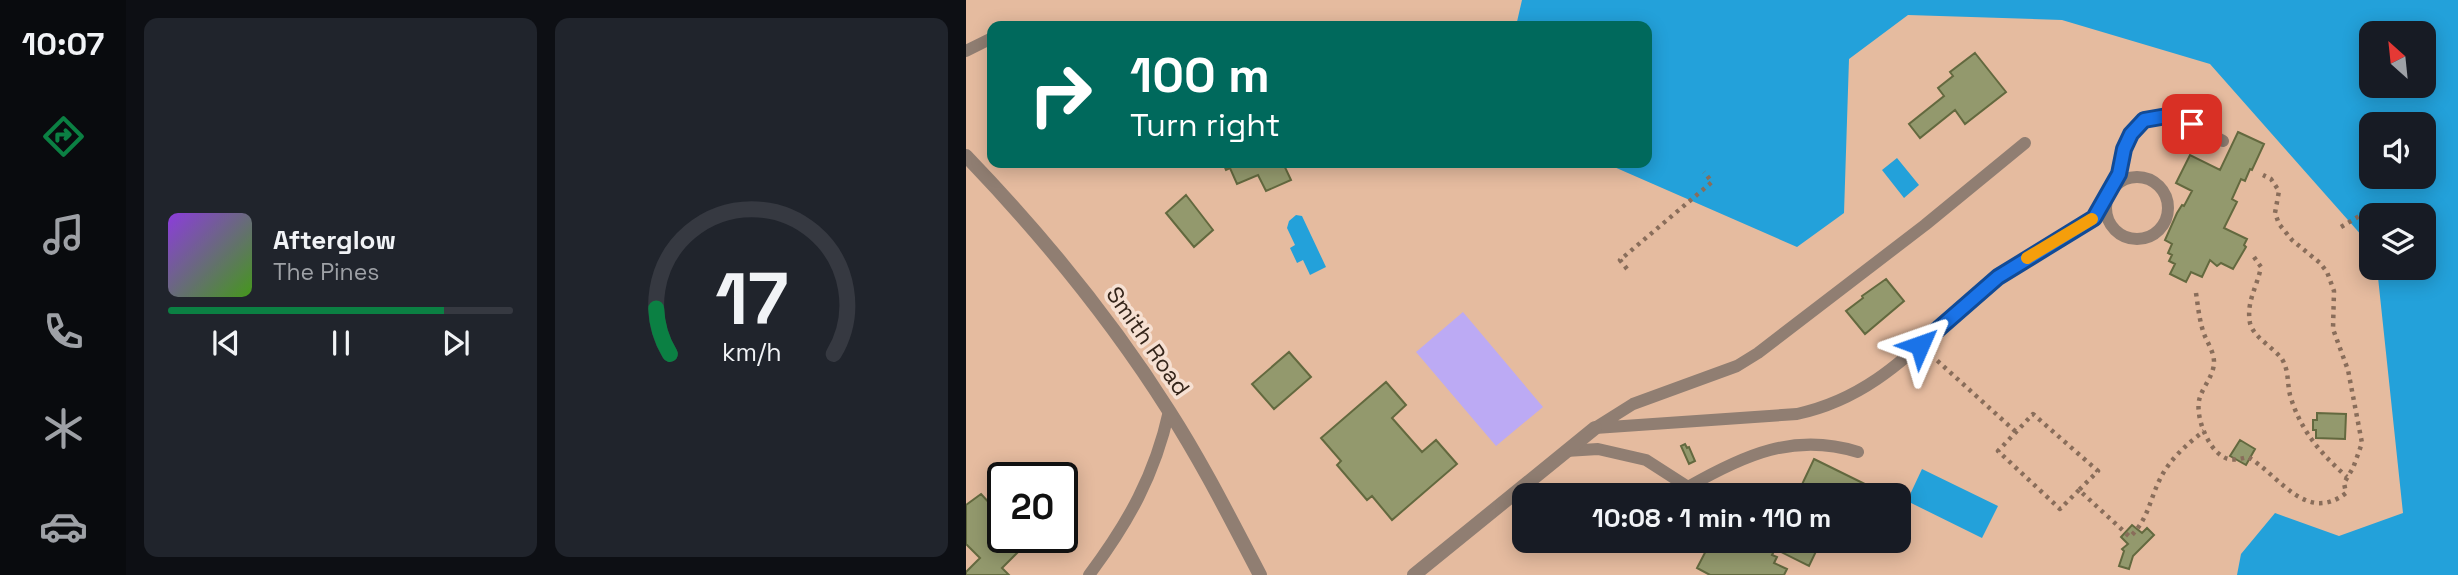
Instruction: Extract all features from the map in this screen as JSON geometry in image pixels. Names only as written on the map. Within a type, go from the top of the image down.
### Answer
[{"type":"street","name":"Smith Road","points":[[966,156],[1063,262],[1169,411],[1260,575]]},
{"type":"street","points":[[1414,575],[1595,428]]},
{"type":"lane","points":[[966,51],[987,40]]},
{"type":"lane","points":[[1595,428],[1771,416],[1818,409],[1843,400],[1878,381],[1998,277],[2094,218],[2119,174],[2124,149],[2131,134],[2144,120],[2167,116],[2192,124],[2223,141]]},
{"type":"lane","points":[[1595,428],[1633,404],[1727,370],[1758,353],[2025,143]]},
{"type":"lane","points":[[2128,177],[2150,178],[2159,184],[2169,203],[2165,225],[2149,237],[2129,239],[2120,235],[2113,228],[2105,209],[2111,190],[2128,177]]},
{"type":"lane","points":[[1089,575],[1128,521],[1160,446],[1169,411]]},
{"type":"lane","points":[[1566,451],[1598,449],[1647,460],[1688,487],[1732,462],[1797,444],[1820,443],[1858,452]]},
{"type":"path","points":[[1627,270],[1620,260],[1712,182],[1704,172]]},
{"type":"path","points":[[2196,293],[2202,330],[2214,362],[2199,400],[2204,430],[2221,456],[2232,460],[2249,457],[2310,503],[2320,504],[2340,498],[2346,493],[2344,483],[2362,443],[2348,370],[2333,329],[2334,290],[2320,263],[2292,240],[2279,224],[2275,213],[2279,191],[2271,179],[2263,175]]},
{"type":"path","points":[[2341,227],[2359,216]]},
{"type":"path","points":[[2254,257],[2261,267],[2251,293],[2250,323],[2254,331],[2281,358],[2287,369],[2290,395],[2304,431],[2347,477]]},
{"type":"path","points":[[1920,345],[2016,432]]},
{"type":"path","points":[[2033,414],[2098,471],[2079,490],[2060,509],[1998,451],[2033,414]]},
{"type":"path","points":[[2079,490],[2130,537],[2143,520],[2159,480],[2169,464],[2204,430]]},
{"type":"shaded area","points":[[1463,312],[1543,407],[1496,446],[1416,352]]},
{"type":"water","points":[[1522,0],[2458,0],[2458,575],[2237,575],[2241,554],[2275,513],[2339,536],[2403,513],[2378,280],[2436,280],[2436,203],[2359,203],[2359,232],[2210,64],[2062,20],[1908,15],[1849,59],[1844,213],[1797,247],[1616,168],[1652,168],[1652,21],[1517,21]]},
{"type":"water","points":[[1897,158],[1919,185],[1904,198],[1882,170]]},
{"type":"water","points":[[1296,215],[1302,216],[1326,267],[1310,275],[1303,260],[1297,263],[1290,248],[1295,245],[1287,228],[1289,221]]},
{"type":"water","points":[[1922,469],[1998,506],[1982,538],[1911,503],[1911,492]]},
{"type":"building","points":[[1975,53],[2006,92],[1965,124],[1955,110],[1920,138],[1909,124],[1944,96],[1938,88],[1953,76],[1950,72]]},
{"type":"building","points":[[2238,132],[2264,144],[2245,181],[2241,179],[2232,199],[2237,202],[2224,228],[2247,239],[2244,245],[2246,247],[2233,269],[2221,263],[2217,266],[2210,260],[2202,277],[2191,272],[2186,282],[2170,274],[2175,264],[2169,261],[2172,255],[2168,253],[2172,244],[2165,240],[2177,213],[2192,191],[2176,183],[2190,155],[2220,170]]},
{"type":"building","points":[[1230,168],[1285,168],[1291,180],[1266,191],[1258,175],[1237,184]]},
{"type":"building","points":[[1186,195],[1213,230],[1194,247],[1166,213]]},
{"type":"building","points":[[1886,279],[1904,301],[1865,334],[1846,311]]},
{"type":"building","points":[[1289,352],[1311,377],[1274,409],[1252,384]]},
{"type":"building","points":[[1386,382],[1406,405],[1392,418],[1422,452],[1436,440],[1457,464],[1392,520],[1372,496],[1367,500],[1337,465],[1341,461],[1321,438]]},
{"type":"building","points":[[2317,413],[2346,414],[2345,439],[2316,438],[2313,420],[2317,420]]},
{"type":"building","points":[[2240,440],[2255,449],[2246,465],[2230,456]]},
{"type":"building","points":[[1685,444],[1695,461],[1689,464],[1681,446]]},
{"type":"building","points":[[1814,459],[1863,483],[1803,483]]},
{"type":"building","points":[[981,494],[987,500],[987,553],[1017,553],[1002,568],[1009,575],[966,575],[980,558],[966,544],[966,505]]},
{"type":"building","points":[[2132,525],[2142,533],[2147,528],[2154,535],[2133,556],[2129,569],[2119,566],[2124,551],[2122,549],[2128,544],[2121,537]]},
{"type":"building","points":[[1705,553],[1773,553],[1772,555],[1777,557],[1774,563],[1787,569],[1784,575],[1710,575],[1697,568]]},
{"type":"building","points":[[1783,553],[1815,553],[1809,566]]},
{"type":"slow traffic","points":[[2027,258],[2092,219]]},
{"type":"route","points":[[1920,345],[1998,277],[2094,218],[2119,174],[2124,149],[2131,134],[2144,120],[2167,116],[2192,124]]}]
